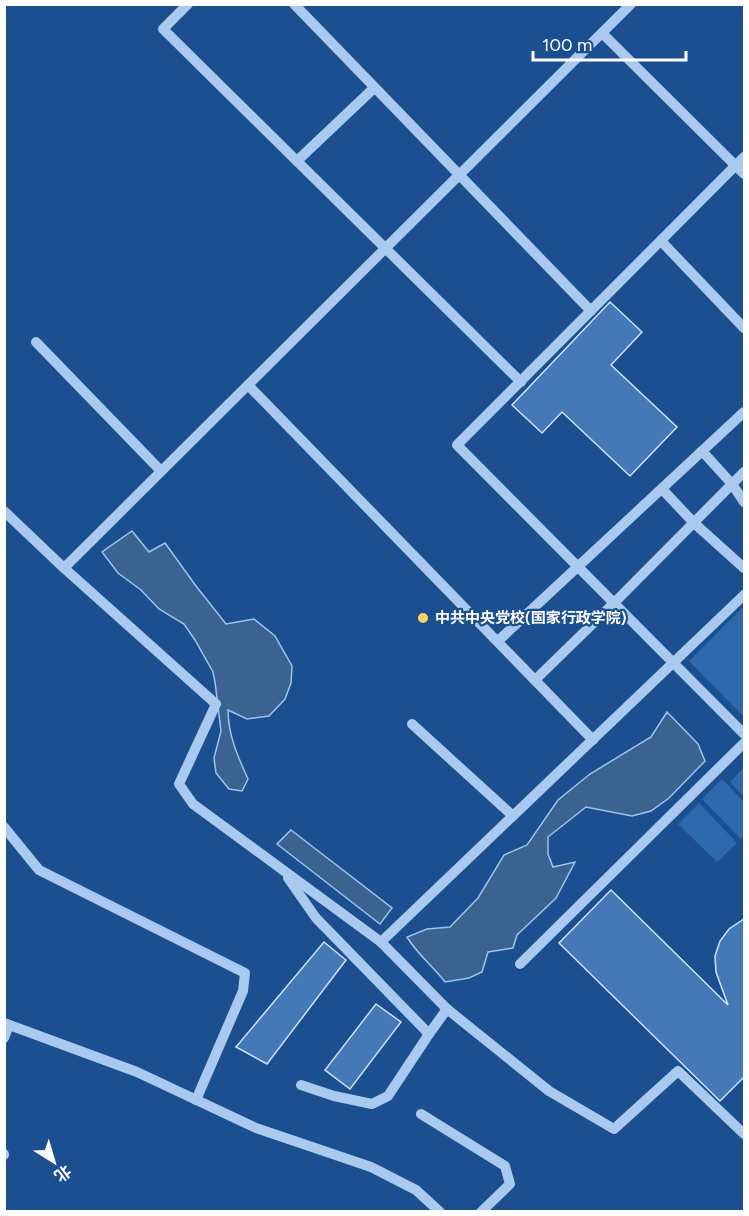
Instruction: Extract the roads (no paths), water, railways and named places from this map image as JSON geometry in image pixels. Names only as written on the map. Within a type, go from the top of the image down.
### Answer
[{"type":"street","points":[[188,4],[163,29],[521,382]]},
{"type":"street","points":[[294,4],[591,311]]},
{"type":"street","points":[[64,568],[631,4]]},
{"type":"street","points":[[603,33],[744,174]]},
{"type":"street","points":[[297,161],[374,88]]},
{"type":"street","points":[[744,157],[457,446],[744,734]]},
{"type":"street","points":[[661,241],[744,328]]},
{"type":"street","points":[[36,342],[161,471]]},
{"type":"street","points":[[248,385],[594,740]]},
{"type":"street","points":[[498,641],[744,412]]},
{"type":"street","points":[[702,451],[732,484],[744,502]]},
{"type":"street","points":[[535,680],[744,472]]},
{"type":"street","points":[[662,489],[694,523],[744,568]]},
{"type":"street","points":[[4,511],[216,704],[179,784],[193,804],[381,942],[447,1009],[549,1091],[614,1129],[678,1071],[744,1134]]},
{"type":"street","points":[[381,942],[744,595]]},
{"type":"street","points":[[412,724],[513,816]]},
{"type":"street","points":[[520,964],[744,743]]},
{"type":"street","points":[[4,827],[39,870],[245,973],[243,991],[196,1100]]},
{"type":"street","points":[[282,869],[316,918],[429,1034]]},
{"type":"street","points":[[301,1085],[334,1096],[372,1104],[388,1096],[447,1009]]},
{"type":"street","points":[[4,1038],[7,1024],[137,1072],[256,1128],[371,1167],[416,1190],[441,1212]]},
{"type":"street","points":[[421,1114],[505,1166],[510,1184],[481,1212]]},
{"type":"place","name":"中共中央党校(国家行政学院)","points":[[423,618]]}]
